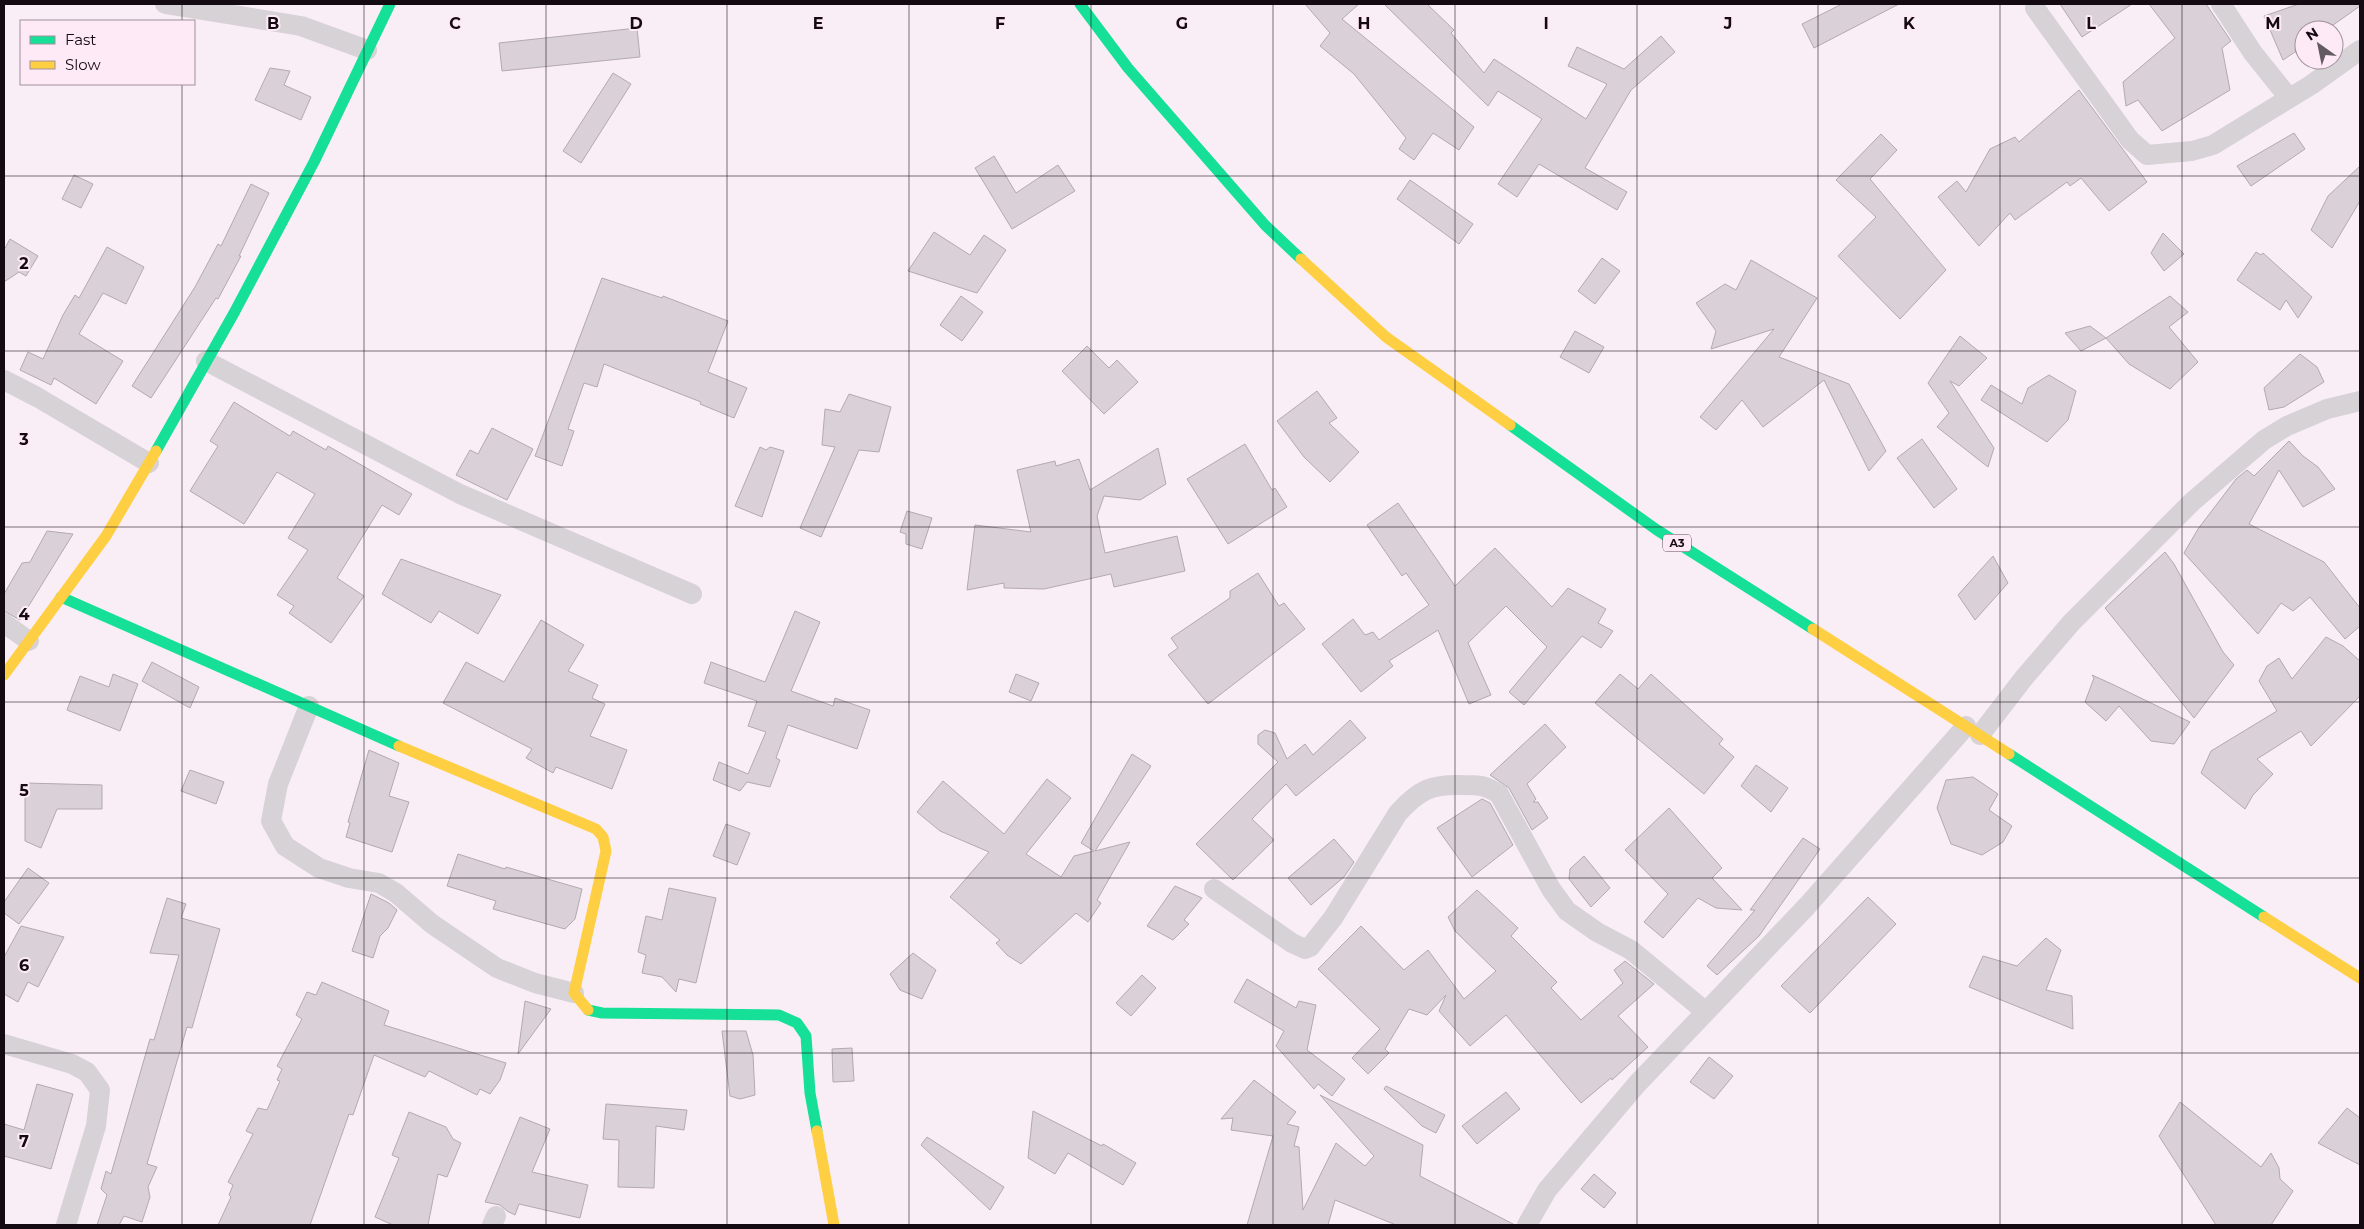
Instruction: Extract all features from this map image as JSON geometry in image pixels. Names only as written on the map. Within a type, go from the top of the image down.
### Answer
[{"type":"main road","points":[[4,675],[106,536],[149,463],[314,162],[390,4]]},
{"type":"main road","name":"A3","points":[[1080,4],[1128,68],[1265,225],[1386,336],[1657,530],[2360,978]]},
{"type":"main road","points":[[61,597],[464,775],[596,829],[602,837],[606,851],[574,992],[582,1007],[589,1012],[779,1015],[797,1023],[806,1036],[810,1093],[834,1225]]},
{"type":"street","points":[[165,4],[301,26],[367,50]]},
{"type":"street","points":[[2220,4],[2253,54],[2289,98]]},
{"type":"street","points":[[2035,8],[2130,140],[2147,155],[2192,151],[2213,145],[2289,98],[2360,50]]},
{"type":"street","points":[[206,361],[460,494],[692,594]]},
{"type":"street","points":[[4,380],[37,397],[149,463]]},
{"type":"street","points":[[1527,1225],[1553,1183],[1637,1084],[2023,679],[2071,623],[2200,495],[2264,440],[2287,426],[2327,409],[2360,401]]},
{"type":"street","points":[[4,623],[29,641]]},
{"type":"street","points":[[308,706],[278,784],[271,821],[285,846],[319,868],[349,878],[379,883],[396,893],[432,924],[498,968],[534,983],[574,992]]},
{"type":"street","points":[[1214,889],[1292,943],[1305,949],[1310,947],[1333,918],[1398,813],[1411,799],[1424,790],[1440,784],[1485,785],[1499,794],[1551,890],[1567,911],[1598,932],[1632,950],[1706,1012]]},
{"type":"street","points":[[4,1044],[72,1064],[87,1072],[100,1090],[96,1126],[66,1225]]},
{"type":"building","points":[[1305,4],[1359,4],[1342,19],[1474,127],[1459,150],[1433,133],[1414,160],[1399,149],[1406,138],[1354,74],[1320,46],[1330,33]]},
{"type":"building","points":[[1384,4],[1427,4],[1454,30],[1451,33],[1484,73],[1494,59],[1586,119],[1607,84],[1568,66],[1577,47],[1624,69],[1661,36],[1675,52],[1631,90],[1585,168],[1627,192],[1617,210],[1539,164],[1517,197],[1498,184],[1542,119],[1498,91],[1488,106]]},
{"type":"building","points":[[1842,4],[1899,4],[1814,48],[1802,24]]},
{"type":"building","points":[[2060,4],[2132,4],[2082,37]]},
{"type":"building","points":[[2149,4],[2206,4],[2231,41],[2222,48],[2230,90],[2162,131],[2138,100],[2126,106],[2123,82],[2175,38]]},
{"type":"building","points":[[2299,4],[2360,4],[2360,6],[2340,20],[2294,20],[2294,53],[2283,60],[2264,16]]},
{"type":"building","points":[[637,28],[640,57],[502,71],[499,43]]},
{"type":"building","points":[[270,68],[290,71],[284,85],[311,97],[301,120],[255,100]]},
{"type":"building","points":[[613,73],[631,84],[581,163],[563,151]]},
{"type":"building","points":[[2079,90],[2147,182],[2109,211],[2081,178],[2070,186],[2067,182],[2015,220],[2010,213],[1979,246],[1938,197],[1957,181],[1966,192],[1990,149],[2015,137],[2019,142]]},
{"type":"building","points":[[2294,133],[2305,149],[2251,186],[2237,166]]},
{"type":"building","points":[[1881,134],[1897,150],[1870,179],[1946,270],[1900,319],[1838,256],[1876,217],[1836,180]]},
{"type":"building","points":[[994,156],[1016,193],[1058,165],[1075,191],[1012,229],[975,168]]},
{"type":"building","points":[[2360,166],[2360,201],[2332,248],[2311,230],[2328,196]]},
{"type":"building","points":[[74,175],[93,184],[81,208],[62,199]]},
{"type":"building","points":[[1410,180],[1473,224],[1459,244],[1397,199]]},
{"type":"building","points":[[251,184],[269,193],[239,256],[241,256],[218,299],[216,298],[151,398],[132,386],[195,287],[218,244],[221,246]]},
{"type":"building","points":[[934,232],[970,255],[984,235],[1006,250],[977,293],[908,271]]},
{"type":"building","points":[[2163,233],[2184,254],[2164,271],[2151,253]]},
{"type":"building","points":[[10,239],[38,256],[26,276],[19,272],[4,282],[4,250]]},
{"type":"building","points":[[107,247],[144,267],[126,304],[103,293],[79,334],[123,361],[96,404],[54,378],[51,385],[20,370],[28,352],[43,359],[63,315],[75,295],[79,298]]},
{"type":"building","points":[[2256,252],[2261,255],[2263,253],[2312,297],[2298,318],[2286,300],[2280,310],[2237,280]]},
{"type":"building","points":[[1602,258],[1620,271],[1595,304],[1578,291]]},
{"type":"building","points":[[1751,260],[1817,298],[1779,357],[1849,384],[1886,451],[1869,471],[1824,380],[1763,427],[1742,400],[1716,430],[1700,417],[1774,329],[1711,349],[1716,331],[1696,303],[1725,284],[1736,290]]},
{"type":"building","points":[[602,278],[662,298],[663,296],[728,321],[708,372],[747,388],[734,418],[700,404],[701,402],[604,364],[597,387],[584,383],[568,429],[574,431],[562,466],[535,456]]},
{"type":"building","points":[[961,296],[983,312],[962,341],[940,325]]},
{"type":"building","points":[[2170,296],[2188,312],[2169,327],[2198,362],[2170,389],[2129,364],[2106,338]]},
{"type":"building","points":[[2090,326],[2106,338],[2081,351],[2065,333]]},
{"type":"building","points":[[1575,331],[1604,347],[1589,373],[1560,357]]},
{"type":"building","points":[[1960,336],[1987,358],[1959,386],[1950,381],[1994,448],[1988,467],[1937,427],[1949,413],[1928,383]]},
{"type":"building","points":[[1087,346],[1109,368],[1117,360],[1138,382],[1104,414],[1062,371]]},
{"type":"building","points":[[2300,354],[2317,367],[2324,382],[2284,407],[2269,410],[2264,388]]},
{"type":"building","points":[[2049,375],[2076,391],[2068,420],[2047,442],[1981,400],[1991,385],[2022,404],[2028,388]]},
{"type":"building","points":[[1317,391],[1337,418],[1329,423],[1359,452],[1330,482],[1304,457],[1277,421]]},
{"type":"building","points":[[849,394],[891,407],[879,452],[859,450],[821,537],[800,528],[835,447],[822,445],[825,409],[840,412]]},
{"type":"building","points":[[234,402],[290,436],[293,431],[326,450],[328,446],[412,494],[399,515],[382,505],[337,578],[364,596],[331,643],[289,613],[294,606],[277,595],[308,550],[288,538],[315,494],[277,472],[244,524],[190,491],[218,446],[210,441]]},
{"type":"building","points":[[492,428],[533,449],[507,500],[456,475],[470,450],[478,454]]},
{"type":"building","points":[[1922,439],[1957,489],[1934,508],[1897,458]]},
{"type":"building","points":[[2289,441],[2303,456],[2318,467],[2335,489],[2303,507],[2279,470],[2249,524],[2324,562],[2360,608],[2360,626],[2345,639],[2310,597],[2293,611],[2281,603],[2258,634],[2184,553],[2198,529],[2236,479],[2247,470],[2254,476]]},
{"type":"building","points":[[1245,444],[1272,490],[1275,488],[1287,507],[1228,544],[1187,479]]},
{"type":"building","points":[[760,447],[766,450],[770,447],[784,451],[762,517],[735,506]]},
{"type":"building","points":[[1158,448],[1166,484],[1140,500],[1104,496],[1097,516],[1105,553],[1177,536],[1185,571],[1114,587],[1111,574],[1044,589],[1004,588],[1004,583],[967,590],[975,525],[1031,532],[1017,470],[1055,461],[1056,466],[1079,459],[1090,490]]},
{"type":"building","points":[[1398,503],[1455,586],[1495,548],[1552,607],[1568,588],[1606,609],[1598,623],[1613,631],[1601,648],[1582,636],[1524,705],[1509,692],[1547,647],[1506,606],[1468,643],[1491,695],[1469,704],[1438,630],[1389,661],[1393,666],[1361,692],[1322,644],[1353,619],[1365,635],[1373,632],[1379,640],[1429,605],[1406,573],[1402,576],[1367,525]]},
{"type":"building","points":[[907,511],[932,518],[922,549],[906,544],[906,534],[900,532]]},
{"type":"building","points":[[47,531],[73,534],[20,620],[4,611],[4,594],[22,563],[30,562]]},
{"type":"building","points":[[2165,552],[2174,564],[2223,652],[2234,665],[2194,718],[2105,608]]},
{"type":"building","points":[[1993,556],[2008,583],[1975,620],[1958,595]]},
{"type":"building","points":[[401,559],[501,595],[478,634],[439,611],[431,623],[382,594]]},
{"type":"building","points":[[1258,573],[1279,606],[1284,603],[1305,629],[1208,704],[1168,655],[1178,648],[1171,638],[1230,598],[1230,591]]},
{"type":"building","points":[[795,611],[820,622],[791,691],[833,706],[835,698],[870,710],[857,749],[788,725],[776,758],[780,760],[770,787],[747,782],[740,791],[713,780],[719,762],[748,774],[766,732],[748,726],[757,701],[704,683],[711,662],[765,682]]},
{"type":"building","points":[[541,620],[584,645],[568,671],[598,685],[592,698],[605,704],[590,736],[627,750],[612,789],[556,767],[553,773],[526,758],[532,749],[443,703],[466,662],[504,682]]},
{"type":"building","points":[[2326,637],[2343,646],[2360,661],[2360,696],[2311,746],[2301,731],[2257,759],[2273,774],[2253,795],[2245,809],[2201,773],[2211,751],[2277,711],[2259,681],[2267,666],[2279,658],[2292,679]]},
{"type":"building","points":[[152,662],[199,687],[190,708],[142,681]]},
{"type":"building","points":[[113,674],[138,684],[120,731],[67,710],[80,676],[109,687]]},
{"type":"building","points":[[1016,674],[1039,683],[1031,701],[1009,692]]},
{"type":"building","points":[[1620,674],[1638,689],[1651,674],[1723,739],[1719,744],[1734,757],[1704,794],[1595,703]]},
{"type":"building","points":[[2092,675],[2190,722],[2174,744],[2151,741],[2119,706],[2106,721],[2085,702],[2094,678]]},
{"type":"building","points":[[1350,720],[1366,738],[1296,796],[1286,784],[1252,819],[1274,840],[1233,880],[1196,844],[1278,762],[1258,744],[1258,735],[1265,730],[1275,733],[1287,759],[1305,744],[1313,755]]},
{"type":"building","points":[[1545,724],[1566,747],[1527,784],[1536,799],[1533,802],[1538,802],[1548,818],[1532,830],[1509,788],[1490,775]]},
{"type":"building","points":[[369,750],[399,763],[389,796],[409,802],[392,852],[346,837],[350,823],[348,822]]},
{"type":"building","points":[[1132,754],[1151,766],[1095,851],[1130,842],[1097,900],[1101,903],[1088,922],[1076,913],[1021,964],[1007,955],[996,943],[1000,940],[950,897],[989,852],[940,831],[917,812],[943,781],[1004,834],[1047,779],[1071,798],[1026,854],[1061,877],[1074,856],[1094,851],[1081,843]]},
{"type":"building","points":[[1756,765],[1788,788],[1771,812],[1741,786]]},
{"type":"building","points":[[190,770],[224,782],[216,804],[181,791]]},
{"type":"building","points":[[1973,777],[1998,794],[1989,810],[2012,826],[2003,842],[1982,855],[1951,844],[1937,808],[1946,780]]},
{"type":"building","points":[[25,783],[102,785],[102,809],[57,809],[41,848],[25,841]]},
{"type":"building","points":[[1482,799],[1490,803],[1513,845],[1472,877],[1437,828]]},
{"type":"building","points":[[1669,808],[1722,868],[1712,878],[1742,910],[1716,908],[1698,898],[1663,938],[1644,922],[1668,894],[1625,850]]},
{"type":"building","points":[[726,824],[750,833],[737,865],[713,856]]},
{"type":"building","points":[[1803,838],[1820,849],[1759,936],[1717,975],[1707,966],[1755,910],[1750,910]]},
{"type":"building","points":[[1334,839],[1354,862],[1344,877],[1311,905],[1288,878]]},
{"type":"building","points":[[458,854],[505,869],[506,867],[582,889],[575,919],[565,929],[493,909],[496,901],[447,886]]},
{"type":"building","points":[[1584,856],[1610,888],[1591,907],[1569,879],[1570,869]]},
{"type":"building","points":[[28,868],[49,883],[19,924],[4,913],[4,902]]},
{"type":"building","points":[[1175,886],[1202,898],[1184,920],[1189,924],[1173,940],[1147,926]]},
{"type":"building","points":[[669,888],[716,898],[696,983],[679,979],[676,992],[662,977],[642,973],[646,955],[638,952],[646,916],[662,920]]},
{"type":"building","points":[[1477,890],[1518,928],[1511,936],[1557,982],[1551,988],[1581,1020],[1623,983],[1614,970],[1625,961],[1654,984],[1618,1016],[1648,1047],[1612,1080],[1611,1078],[1581,1103],[1506,1015],[1470,1046],[1439,1011],[1446,995],[1427,1015],[1409,1009],[1385,1049],[1389,1053],[1368,1074],[1352,1058],[1380,1029],[1318,969],[1361,926],[1404,970],[1428,950],[1464,999],[1496,971],[1455,931],[1448,917]]},
{"type":"building","points":[[371,894],[389,903],[397,910],[388,928],[380,936],[373,958],[352,951]]},
{"type":"building","points":[[1868,897],[1896,924],[1810,1013],[1781,986]]},
{"type":"building","points":[[167,898],[186,904],[181,918],[220,929],[192,1028],[187,1027],[147,1164],[157,1167],[148,1187],[150,1197],[142,1222],[124,1216],[119,1225],[97,1225],[107,1195],[101,1189],[106,1171],[111,1174],[150,1039],[154,1040],[179,955],[150,953]]},
{"type":"building","points":[[21,926],[64,937],[38,987],[28,982],[18,1002],[4,994],[4,957]]},
{"type":"building","points":[[2046,938],[2061,950],[2046,990],[2072,996],[2073,1029],[1969,987],[1983,956],[2017,966]]},
{"type":"building","points":[[913,953],[936,970],[922,999],[900,990],[890,974]]},
{"type":"building","points":[[1142,975],[1156,988],[1131,1016],[1116,1003]]},
{"type":"building","points":[[1247,979],[1296,1008],[1299,1001],[1316,1005],[1307,1050],[1345,1079],[1332,1096],[1318,1084],[1314,1089],[1276,1046],[1284,1031],[1234,1002]]},
{"type":"building","points":[[322,982],[389,1011],[384,1025],[506,1063],[500,1080],[490,1094],[480,1089],[477,1095],[429,1071],[425,1077],[374,1055],[353,1115],[349,1114],[310,1225],[218,1225],[231,1197],[229,1195],[233,1185],[228,1182],[253,1134],[246,1131],[258,1108],[267,1110],[280,1081],[277,1080],[282,1069],[277,1066],[302,1019],[296,1015],[307,992],[316,995]]},
{"type":"building","points":[[525,1001],[551,1009],[518,1054]]},
{"type":"building","points":[[722,1031],[746,1031],[753,1055],[755,1095],[740,1099],[730,1096]]},
{"type":"building","points":[[852,1048],[854,1081],[833,1082],[832,1049]]},
{"type":"building","points":[[1709,1057],[1733,1076],[1714,1099],[1690,1082]]},
{"type":"building","points":[[1254,1080],[1296,1112],[1287,1124],[1299,1127],[1294,1146],[1299,1147],[1303,1210],[1336,1143],[1365,1166],[1374,1156],[1320,1095],[1423,1145],[1420,1176],[1515,1225],[1396,1225],[1335,1200],[1328,1225],[1247,1225],[1273,1136],[1231,1130],[1233,1118],[1221,1119]]},
{"type":"building","points":[[37,1084],[73,1094],[51,1169],[4,1156],[4,1124],[24,1130]]},
{"type":"building","points":[[1386,1086],[1445,1115],[1436,1133],[1422,1126],[1384,1089]]},
{"type":"building","points":[[1506,1092],[1520,1109],[1477,1144],[1462,1126]]},
{"type":"building","points":[[2180,1102],[2261,1167],[2271,1153],[2279,1168],[2280,1179],[2293,1191],[2271,1225],[2216,1225],[2159,1136]]},
{"type":"building","points":[[606,1104],[687,1110],[684,1130],[656,1126],[654,1188],[618,1187],[619,1140],[603,1139]]},
{"type":"building","points":[[2347,1108],[2360,1118],[2360,1165],[2318,1143]]},
{"type":"building","points":[[1033,1111],[1102,1146],[1103,1144],[1136,1163],[1123,1185],[1068,1153],[1055,1174],[1028,1158]]},
{"type":"building","points":[[409,1112],[446,1127],[453,1139],[461,1143],[447,1177],[438,1174],[428,1225],[393,1225],[375,1217],[399,1158],[392,1155]]},
{"type":"building","points":[[520,1117],[550,1129],[532,1172],[588,1185],[580,1218],[519,1204],[515,1215],[500,1205],[485,1202]]},
{"type":"building","points":[[927,1137],[1004,1187],[990,1210],[921,1145]]},
{"type":"building","points":[[1594,1174],[1616,1193],[1604,1208],[1581,1189]]},
{"type":"traffic: fast","points":[[156,451],[234,313],[314,162],[390,4]]},
{"type":"traffic: fast","points":[[1080,4],[1128,68],[1265,225],[1301,259]]},
{"type":"traffic: fast","points":[[1510,425],[1657,530],[1813,629]]},
{"type":"traffic: fast","points":[[61,597],[399,746]]},
{"type":"traffic: fast","points":[[2009,754],[2264,917]]},
{"type":"traffic: fast","points":[[588,1010],[602,1013],[779,1015],[797,1023],[806,1036],[810,1093],[817,1131]]},
{"type":"traffic: slow","points":[[1301,259],[1386,337],[1510,425]]},
{"type":"traffic: slow","points":[[4,675],[106,536],[156,451]]},
{"type":"traffic: slow","points":[[1813,629],[2009,754]]},
{"type":"traffic: slow","points":[[399,746],[596,829],[603,837],[606,851],[574,993],[588,1010]]},
{"type":"traffic: slow","points":[[2264,917],[2360,978]]},
{"type":"traffic: slow","points":[[817,1131],[834,1225]]}]
